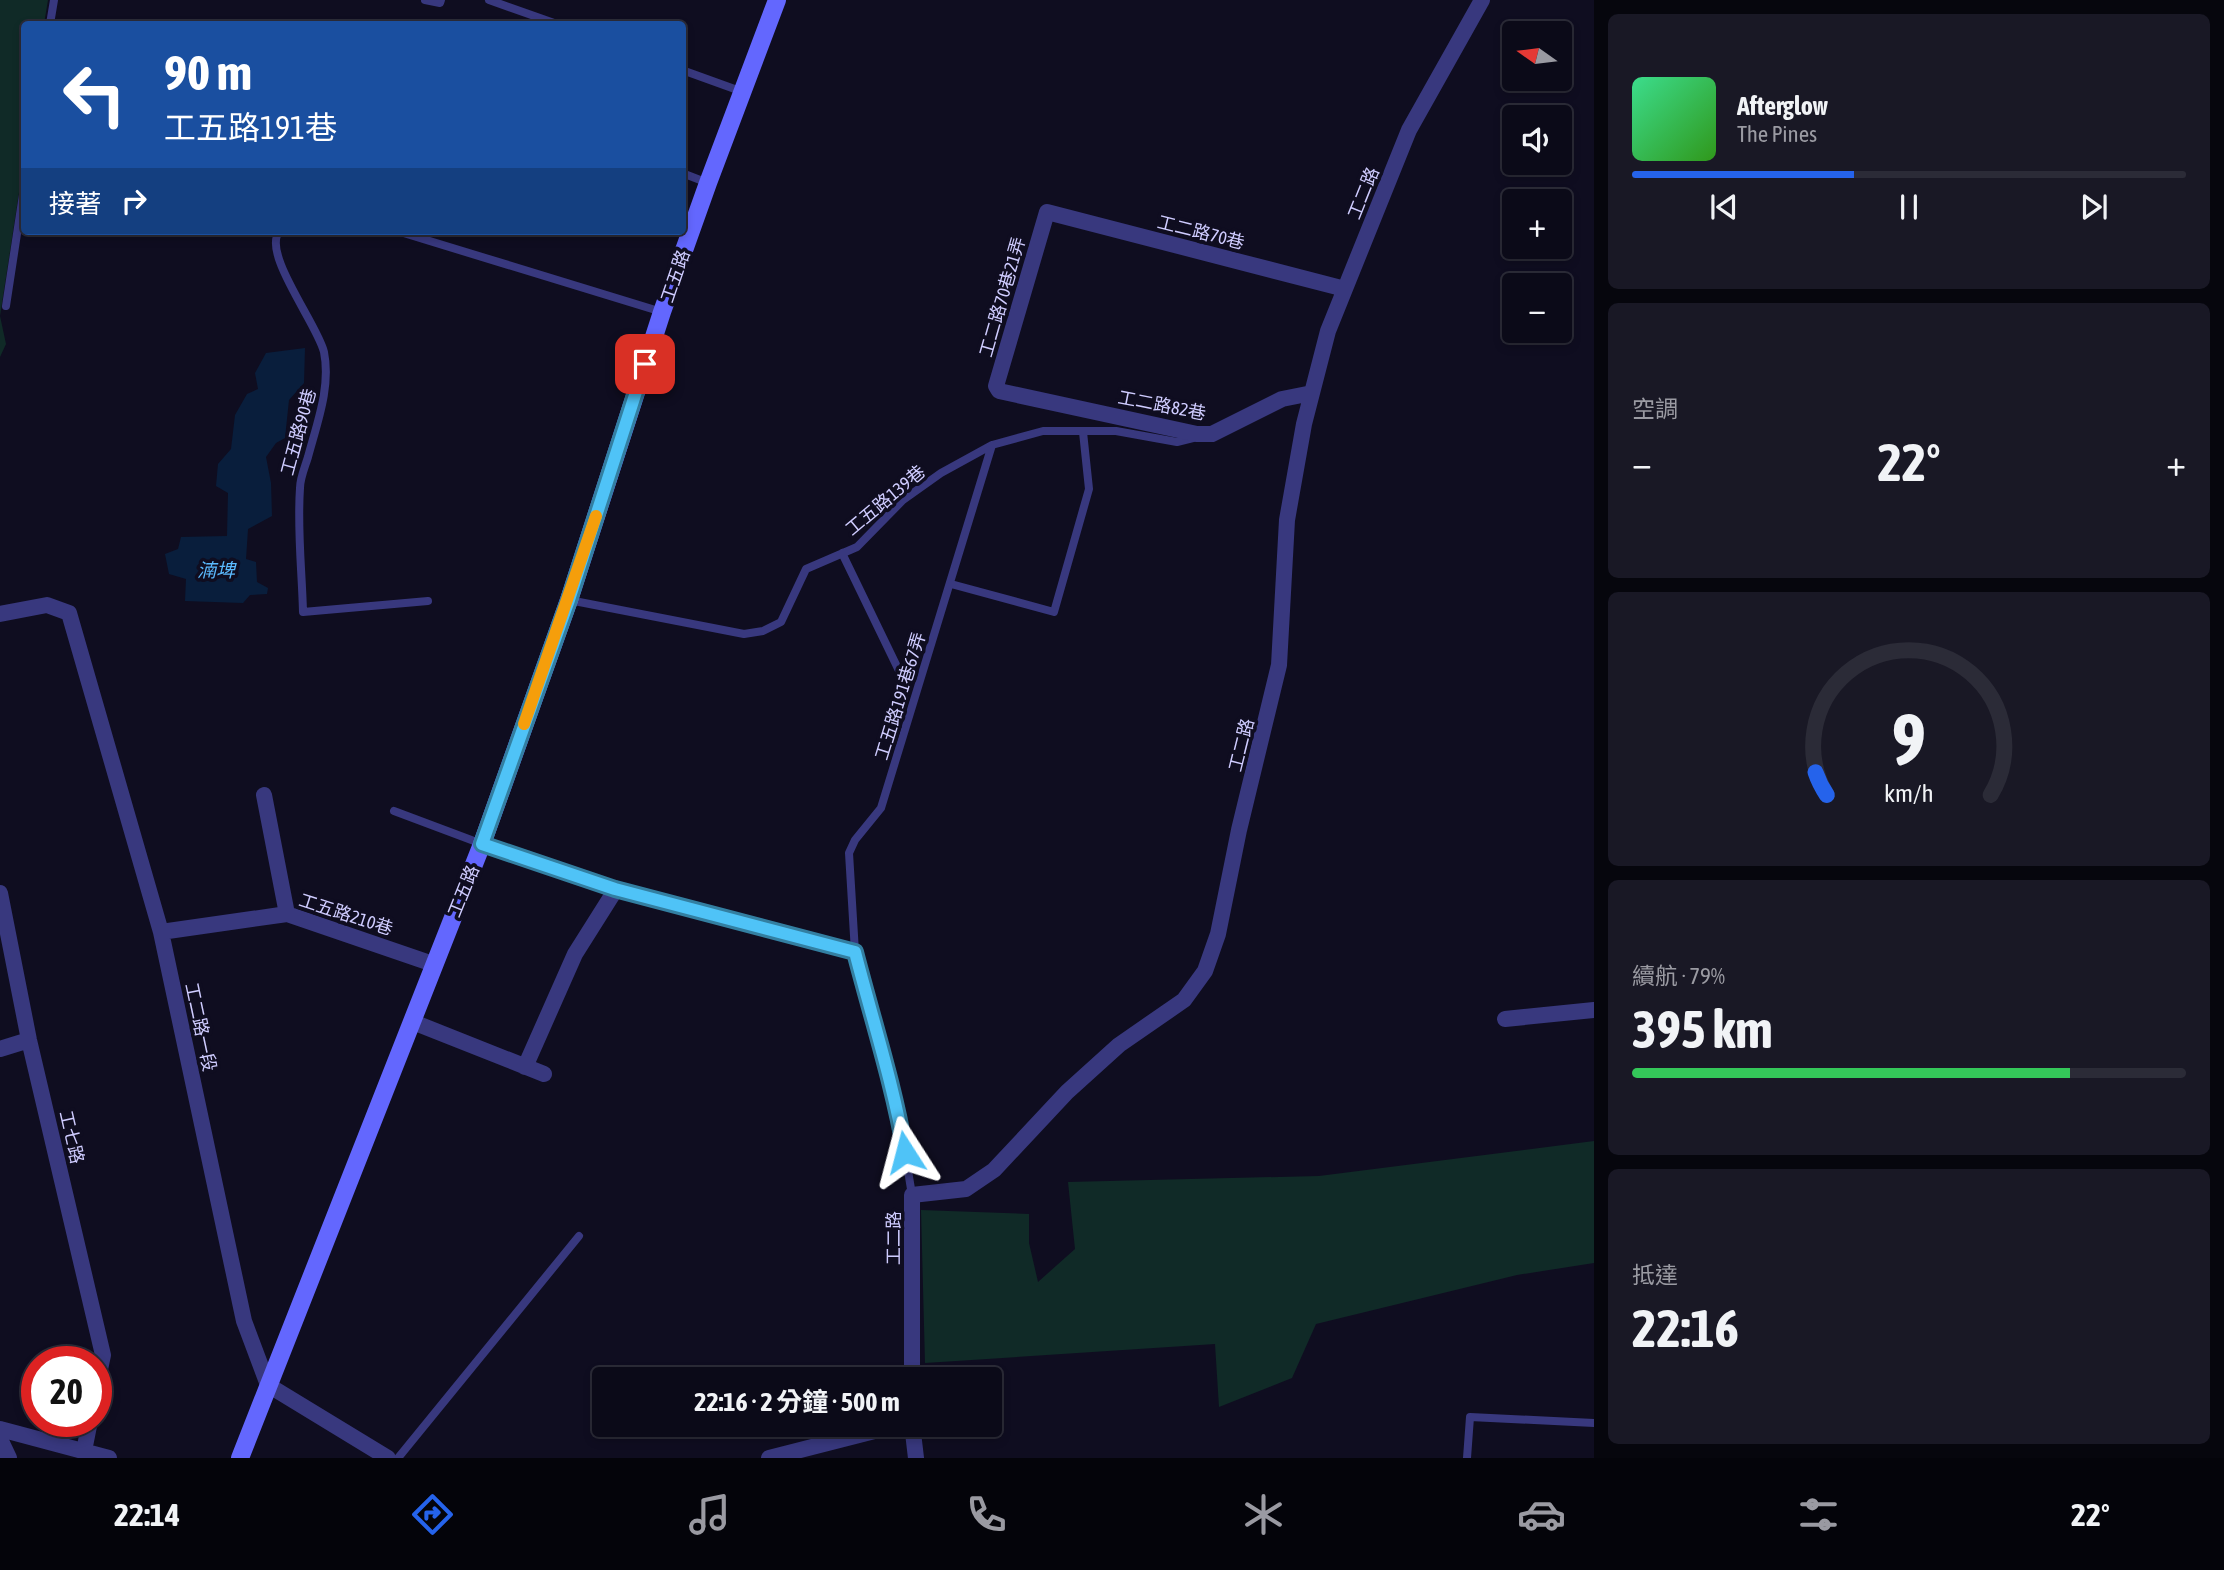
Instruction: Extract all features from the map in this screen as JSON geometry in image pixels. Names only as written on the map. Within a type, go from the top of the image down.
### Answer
[{"type":"street","name":"工五路","points":[[240,1458],[482,844],[569,600],[662,312],[777,0]]},
{"type":"street","name":"工二路","points":[[912,1367],[912,1195],[966,1189],[994,1170],[1067,1092],[1119,1045],[1184,1000],[1205,971],[1218,934],[1239,830],[1279,665],[1287,520],[1304,424],[1328,331],[1409,130],[1482,0]]},
{"type":"street","name":"工二路70巷","points":[[1047,212],[1345,289]]},
{"type":"street","name":"工二路70巷21弄","points":[[999,391],[996,386],[1047,212]]},
{"type":"street","name":"工二路82巷","points":[[999,391],[1197,434],[1212,434],[1282,399],[1312,393]]},
{"type":"street","name":"工二路一段","points":[[0,614],[47,605],[69,613],[162,932],[244,1321],[268,1385]]},
{"type":"street","points":[[264,795],[287,914]]},
{"type":"street","points":[[525,1067],[575,954],[615,889]]},
{"type":"street","name":"工七路","points":[[0,893],[29,1040],[101,1346]]},
{"type":"street","name":"工五路210巷","points":[[162,932],[287,914],[433,964]]},
{"type":"street","points":[[1505,1019],[1594,1010]]},
{"type":"street","points":[[413,1022],[544,1074]]},
{"type":"street","points":[[0,1049],[29,1040]]},
{"type":"street","points":[[268,1385],[388,1458]]},
{"type":"street","points":[[0,1429],[109,1458]]},
{"type":"street","points":[[84,1451],[87,1437]]},
{"type":"street","points":[[769,1458],[851,1437]]},
{"type":"street","points":[[914,1437],[916,1458]]},
{"type":"street","points":[[0,1439],[9,1458]]},
{"type":"lane","points":[[50,21],[54,0]]},
{"type":"lane","points":[[425,0],[440,3],[441,0]]},
{"type":"lane","points":[[489,0],[548,21]]},
{"type":"lane","points":[[686,71],[743,92]]},
{"type":"lane","points":[[686,175],[708,183]]},
{"type":"lane","points":[[6,306],[21,208]]},
{"type":"lane","name":"工五路90巷","points":[[276,235],[275,246],[284,275],[317,330],[324,352],[327,382],[299,486],[303,612],[428,601]]},
{"type":"lane","points":[[410,235],[662,312]]},
{"type":"lane","name":"工五路139巷","points":[[569,600],[744,634],[763,631],[781,622],[806,569],[857,547],[903,500],[942,473],[992,445],[1043,431],[1116,431],[1177,442],[1212,434]]},
{"type":"lane","points":[[951,584],[1054,612],[1089,489],[1083,432]]},
{"type":"lane","name":"工五路191巷67弄","points":[[912,1195],[898,1110],[855,952],[849,853],[855,840],[881,808],[992,445]]},
{"type":"lane","points":[[842,553],[904,681]]},
{"type":"lane","points":[[394,811],[615,889],[855,952]]},
{"type":"lane","points":[[398,1458],[579,1236]]},
{"type":"lane","points":[[1467,1458],[1470,1417],[1594,1423]]},
{"type":"green space","points":[[0,0],[48,0],[44,21],[21,21],[21,180],[0,316]]},
{"type":"green space","points":[[0,316],[6,344],[0,357]]},
{"type":"green space","points":[[1594,1141],[1594,1263],[1517,1275],[1316,1324],[1292,1378],[1219,1407],[1215,1344],[925,1363],[921,1210],[1029,1214],[1029,1243],[1038,1282],[1075,1249],[1068,1182],[1319,1176]]},
{"type":"water","name":"湳埤","points":[[305,348],[304,383],[289,400],[285,438],[276,443],[266,457],[271,483],[272,516],[248,529],[246,559],[256,562],[257,582],[268,588],[267,594],[250,595],[243,603],[185,601],[186,579],[169,574],[165,554],[178,549],[181,537],[227,536],[228,493],[216,486],[218,464],[231,449],[235,415],[247,394],[258,389],[255,373],[266,353]]},
{"type":"slow traffic","points":[[524,724],[596,516]]},
{"type":"route","points":[[645,364],[569,600],[482,844],[615,889],[855,952],[898,1110],[905,1152]]}]
